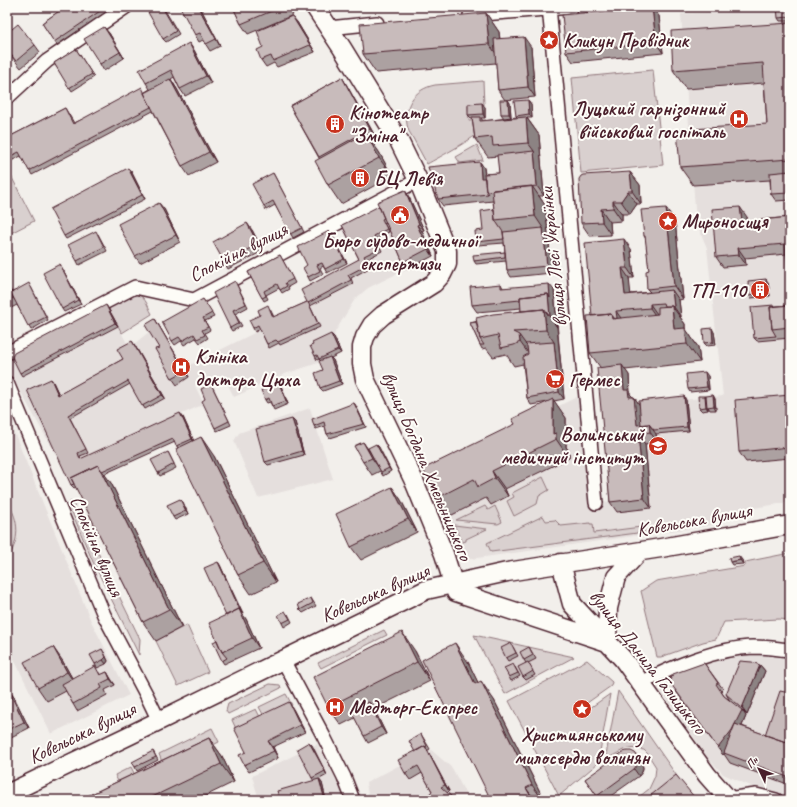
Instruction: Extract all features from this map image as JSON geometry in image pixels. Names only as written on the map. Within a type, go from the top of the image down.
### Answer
[{"type":"main road","name":"вулиця Богдана Хмельницького","points":[[315,7],[399,141],[418,180],[447,251],[447,264],[442,274],[434,283],[383,315],[372,325],[364,337],[362,347],[362,364],[365,379],[416,485],[444,554],[453,584]]},
{"type":"main road","name":"Ковельська вулиця","points":[[7,794],[426,590],[507,572],[639,552],[790,525]]},
{"type":"main road","points":[[453,584],[456,592],[607,642],[608,608],[616,577],[639,552]]},
{"type":"main road","name":"вулиця Данила Галицького","points":[[561,563],[572,604],[623,659],[707,775],[727,800]]},
{"type":"street","points":[[7,98],[47,61],[126,7]]},
{"type":"street","points":[[456,17],[572,7]]},
{"type":"street","name":"вулиця Лесі Українки","points":[[549,8],[596,503]]},
{"type":"street","points":[[329,28],[386,23]]},
{"type":"street","name":"Спокійна вулиця","points":[[7,353],[135,287],[194,300],[418,180]]},
{"type":"street","name":"Спокійна вулиця","points":[[7,383],[104,615],[159,721]]},
{"type":"street","points":[[640,683],[661,672],[707,656],[730,650],[753,648],[790,650]]},
{"type":"street","points":[[283,660],[344,777],[353,800]]},
{"type":"street","points":[[727,800],[756,796],[776,800]]},
{"type":"shaded area","points":[[790,7],[790,502],[712,515],[713,525],[470,559],[464,557],[455,548],[419,475],[579,396],[589,503],[616,501],[641,404],[723,396],[707,248],[696,222],[681,14]]},
{"type":"shaded area","points":[[653,70],[663,165],[581,173],[572,78]]},
{"type":"shaded area","points":[[483,81],[484,105],[468,106],[469,121],[486,120],[486,126],[476,135],[427,164],[408,129],[407,113],[411,100],[421,90],[435,85]]},
{"type":"shaded area","points":[[477,145],[483,160],[460,163],[456,157]]},
{"type":"shaded area","points":[[7,168],[34,221],[7,235]]},
{"type":"shaded area","points":[[382,209],[424,230],[422,232],[433,256],[368,288],[355,299],[335,332],[334,337],[341,353],[321,362],[285,374],[234,397],[227,383],[218,376],[195,386],[204,404],[182,414],[194,442],[175,442],[74,488],[7,367],[7,359],[108,308],[129,347],[159,326],[185,370],[187,369],[186,367],[309,305],[361,262]]},
{"type":"shaded area","points":[[133,294],[137,294],[143,298],[152,314],[122,333],[108,308]]},
{"type":"shaded area","points":[[310,408],[333,479],[258,498],[234,441],[239,433]]},
{"type":"shaded area","points":[[7,415],[91,621],[129,695],[51,734],[7,645]]},
{"type":"shaded area","points":[[543,477],[549,490],[539,496],[537,504],[514,516],[507,501],[514,497],[512,493]]},
{"type":"shaded area","points":[[7,501],[14,516],[17,530],[14,545],[7,560]]},
{"type":"shaded area","points":[[71,501],[81,516],[140,639],[139,655],[93,562],[70,508],[69,504]]},
{"type":"shaded area","points":[[485,506],[488,510],[495,506],[502,522],[498,524],[456,520]]},
{"type":"shaded area","points":[[543,516],[546,521],[555,520],[561,526],[593,524],[594,533],[641,527],[645,532],[491,552],[487,543]]},
{"type":"shaded area","points":[[454,525],[487,529],[462,542]]},
{"type":"shaded area","points":[[790,553],[790,620],[779,619],[724,622],[716,639],[657,657],[641,591],[656,581],[745,566],[745,562]]},
{"type":"shaded area","points":[[187,625],[208,672],[178,686],[156,641]]},
{"type":"shaded area","points":[[384,630],[387,635],[321,668],[318,663]]},
{"type":"shaded area","points":[[474,635],[574,657],[505,694]]},
{"type":"shaded area","points":[[754,654],[790,657],[790,797],[760,790],[723,774],[709,759],[656,683],[706,664],[730,657]]},
{"type":"shaded area","points":[[587,660],[612,682],[611,686],[587,703],[580,702],[575,706],[576,713],[585,716],[590,708],[610,694],[598,763],[559,796],[509,701]]},
{"type":"shaded area","points":[[270,684],[280,685],[281,688],[228,714],[226,711],[228,704]]},
{"type":"shaded area","points":[[618,691],[681,782],[658,800],[635,800],[649,789],[655,776],[656,767],[644,750],[629,748],[625,749],[605,760]]},
{"type":"shaded area","points":[[286,694],[292,705],[265,718],[259,707]]},
{"type":"shaded area","points":[[256,709],[261,719],[237,731],[232,720]]},
{"type":"shaded area","points":[[212,728],[219,742],[122,790],[115,775],[131,767],[135,775],[162,762],[159,754]]},
{"type":"shaded area","points":[[317,744],[337,781],[344,800],[259,800],[252,776]]},
{"type":"shaded area","points":[[430,749],[452,768],[469,800],[369,800],[366,783]]},
{"type":"building","points":[[65,7],[106,7],[54,42],[42,23]]},
{"type":"building","points":[[145,7],[162,7],[176,31],[163,39]]},
{"type":"building","points":[[180,7],[198,7],[216,39],[206,44],[200,33],[195,35]]},
{"type":"building","points":[[233,7],[281,7],[241,24]]},
{"type":"building","points":[[652,7],[656,43],[566,52],[562,15]]},
{"type":"building","points":[[777,7],[790,7],[790,17],[778,18]]},
{"type":"building","points":[[486,13],[489,44],[363,54],[360,24]]},
{"type":"building","points":[[292,16],[310,45],[273,61],[271,56],[261,60],[257,50],[263,47],[257,31]]},
{"type":"building","points":[[790,23],[790,159],[680,167],[677,130],[767,124],[763,63],[673,70],[671,31]]},
{"type":"building","points":[[18,24],[35,45],[16,61],[7,50],[7,33]]},
{"type":"building","points":[[104,27],[120,52],[100,64],[84,39]]},
{"type":"building","points":[[524,37],[528,87],[498,90],[494,39]]},
{"type":"building","points":[[189,43],[206,76],[180,89],[171,70],[146,83],[139,70]]},
{"type":"building","points":[[76,49],[92,74],[69,88],[54,63]]},
{"type":"building","name":"Кінотеатр \"Зміна\"","points":[[342,77],[370,129],[319,157],[290,106]]},
{"type":"building","points":[[170,79],[209,152],[182,166],[144,93]]},
{"type":"building","points":[[142,87],[151,107],[29,171],[19,152],[7,158],[7,138],[65,108],[73,124]]},
{"type":"building","points":[[500,100],[508,100],[509,114],[501,114]]},
{"type":"building","points":[[528,100],[529,114],[516,116],[514,101]]},
{"type":"building","points":[[482,103],[483,114],[468,115],[468,104]]},
{"type":"building","points":[[472,117],[480,117],[480,121],[526,117],[528,143],[493,146],[492,137],[475,139]]},
{"type":"building","points":[[366,133],[379,158],[328,185],[315,161]]},
{"type":"building","points":[[534,151],[537,186],[486,191],[484,174],[499,173],[497,155]]},
{"type":"building","points":[[480,162],[481,178],[485,178],[486,191],[488,194],[438,199],[428,167]]},
{"type":"building","points":[[128,168],[142,195],[64,236],[50,209]]},
{"type":"building","points":[[790,171],[790,193],[771,194],[770,173]]},
{"type":"building","points":[[630,172],[632,191],[628,191],[621,201],[613,201],[613,208],[601,209],[602,222],[581,223],[579,179],[581,176]]},
{"type":"building","points":[[273,173],[302,228],[290,234],[273,201],[264,206],[252,184]]},
{"type":"building","points":[[532,186],[535,216],[495,220],[492,190]]},
{"type":"building","points":[[405,190],[419,224],[417,225],[428,249],[403,262],[377,202]]},
{"type":"building","points":[[159,203],[176,235],[135,256],[118,224]]},
{"type":"building","points":[[379,206],[384,218],[382,219],[387,229],[374,236],[380,248],[364,256],[369,264],[348,275],[351,280],[308,303],[318,324],[278,342],[276,340],[267,344],[258,325],[253,328],[249,320],[260,315],[258,310],[268,305],[273,317],[307,302],[301,290],[359,259],[342,225]]},
{"type":"building","points":[[740,207],[742,222],[790,217],[790,298],[785,244],[738,248],[739,255],[716,257],[712,209]]},
{"type":"building","points":[[666,208],[674,286],[647,289],[646,271],[649,270],[641,210]]},
{"type":"building","points":[[494,209],[495,220],[503,232],[504,239],[476,242],[475,231],[483,230],[481,211]]},
{"type":"building","points":[[247,223],[258,244],[224,262],[213,242]]},
{"type":"building","points":[[543,228],[547,266],[507,270],[503,232]]},
{"type":"building","points":[[96,231],[104,247],[77,261],[68,245]]},
{"type":"building","points":[[329,231],[344,259],[325,269],[322,263],[317,265],[320,271],[308,277],[303,268],[307,265],[298,247]]},
{"type":"building","points":[[624,239],[627,268],[622,268],[625,295],[672,290],[674,307],[664,306],[663,303],[650,304],[650,308],[616,311],[617,318],[615,319],[611,314],[592,316],[585,243]]},
{"type":"building","points":[[505,252],[505,257],[474,261],[473,255]]},
{"type":"building","points":[[280,255],[293,279],[285,283],[287,286],[280,290],[277,284],[264,291],[266,296],[262,298],[248,272]]},
{"type":"building","points":[[60,264],[78,300],[62,309],[43,273]]},
{"type":"building","name":"ТП-110","points":[[766,279],[767,293],[749,295],[748,281]]},
{"type":"building","points":[[235,281],[246,304],[233,310],[239,323],[230,328],[213,293]]},
{"type":"building","points":[[29,283],[46,317],[28,326],[11,293]]},
{"type":"building","points":[[501,284],[501,288],[549,284],[550,298],[548,294],[520,297],[520,300],[472,305],[470,287]]},
{"type":"building","points":[[7,286],[13,298],[7,301]]},
{"type":"building","points":[[548,294],[550,317],[544,309],[521,311],[520,297]]},
{"type":"building","points":[[203,299],[212,313],[203,318],[208,327],[202,330],[205,335],[197,339],[194,334],[182,341],[179,337],[172,341],[162,322]]},
{"type":"building","points":[[106,305],[115,323],[20,373],[12,357],[14,353]]},
{"type":"building","points":[[774,305],[774,307],[770,307],[772,329],[776,336],[754,338],[751,307]]},
{"type":"building","points":[[790,305],[790,327],[772,329],[770,307]]},
{"type":"building","points":[[672,306],[674,329],[685,328],[687,344],[590,353],[587,316],[611,314],[612,319],[658,314],[658,307]]},
{"type":"building","points":[[544,309],[546,330],[513,332],[519,335],[520,342],[514,345],[501,348],[498,335],[480,339],[476,318],[493,314]]},
{"type":"building","points":[[155,319],[185,371],[172,378],[155,349],[159,348],[145,325]]},
{"type":"building","points":[[476,322],[480,339],[484,345],[480,345],[470,323]]},
{"type":"building","points":[[712,328],[713,342],[704,343],[703,329]]},
{"type":"building","points":[[331,334],[338,350],[319,359],[317,355],[315,356],[310,346],[313,345],[312,343]]},
{"type":"building","points":[[132,341],[162,395],[142,406],[128,381],[68,415],[86,449],[78,453],[80,459],[180,413],[192,439],[176,446],[173,439],[102,471],[98,465],[71,478],[74,484],[71,485],[27,390],[51,379],[58,395],[123,359],[117,349]]},
{"type":"building","points":[[554,342],[559,392],[527,398],[523,357],[528,354],[527,346],[525,344]]},
{"type":"building","points":[[330,357],[339,381],[320,388],[315,373],[323,370],[319,361]]},
{"type":"building","points":[[622,365],[624,390],[628,390],[629,397],[634,397],[637,425],[649,424],[650,432],[638,434],[644,498],[610,502],[597,368]]},
{"type":"building","points":[[705,372],[707,387],[688,389],[686,374]]},
{"type":"building","points":[[279,383],[286,401],[272,406],[269,398],[265,400],[261,390]]},
{"type":"building","points":[[211,384],[229,421],[215,428],[202,401],[205,399],[201,389]]},
{"type":"building","points":[[713,395],[714,406],[707,407],[706,396]]},
{"type":"building","points":[[790,395],[790,447],[739,452],[735,400]]},
{"type":"building","points":[[684,396],[687,427],[654,430],[649,424],[641,425],[639,401]]},
{"type":"building","points":[[698,396],[705,396],[706,407],[699,408]]},
{"type":"building","points":[[553,399],[553,434],[556,433],[556,439],[492,471],[495,478],[478,487],[474,479],[437,498],[423,469],[515,424],[512,419]]},
{"type":"building","points":[[354,403],[364,424],[327,434],[324,422],[314,426],[312,419]]},
{"type":"building","points":[[292,419],[302,451],[265,462],[256,429]]},
{"type":"building","points":[[201,437],[263,563],[238,575],[176,449]]},
{"type":"building","points":[[363,442],[372,458],[363,462],[354,446]]},
{"type":"building","points":[[376,444],[389,468],[381,472],[368,448]]},
{"type":"building","points":[[168,452],[174,464],[158,473],[151,460]]},
{"type":"building","points":[[98,465],[169,609],[143,622],[71,478]]},
{"type":"building","points":[[392,487],[408,519],[351,547],[336,514]]},
{"type":"building","points":[[180,499],[186,511],[173,517],[167,505]]},
{"type":"building","points":[[739,556],[740,560],[730,562],[729,558]]},
{"type":"building","points":[[218,562],[240,610],[239,609],[226,616],[204,568]]},
{"type":"building","points":[[311,598],[313,603],[300,610],[298,604]]},
{"type":"building","points":[[239,609],[252,638],[222,652],[209,623]]},
{"type":"building","points":[[285,611],[290,619],[282,623],[278,615]]},
{"type":"building","points":[[402,632],[417,662],[328,707],[313,677]]},
{"type":"building","points":[[217,640],[222,652],[227,658],[222,661],[213,642]]},
{"type":"building","points":[[455,643],[475,684],[481,681],[532,785],[526,788],[533,800],[491,800],[422,660]]},
{"type":"building","points":[[511,643],[516,653],[506,658],[501,648]]},
{"type":"building","points":[[53,647],[67,672],[38,688],[24,662]]},
{"type":"building","points":[[529,647],[533,655],[524,660],[520,652]]},
{"type":"building","points":[[102,649],[106,657],[95,664],[90,655]]},
{"type":"building","points":[[740,661],[752,662],[760,665],[742,708],[726,694]]},
{"type":"building","points":[[528,662],[533,671],[523,677],[518,667]]},
{"type":"building","points":[[704,663],[718,683],[716,684],[724,696],[742,710],[732,730],[718,748],[671,684],[670,680],[673,674]]},
{"type":"building","points":[[513,664],[518,673],[509,677],[504,668]]},
{"type":"building","points":[[95,666],[100,675],[107,672],[110,679],[100,684],[102,688],[73,704],[62,684]]},
{"type":"building","points":[[9,691],[24,722],[7,730],[7,692]]},
{"type":"building","points":[[780,691],[790,693],[790,741],[787,740],[786,742],[765,735]]},
{"type":"building","points":[[289,702],[300,725],[268,741],[274,751],[244,765],[239,755],[246,752],[234,728]]},
{"type":"building","points":[[369,702],[381,727],[364,736],[351,711]]},
{"type":"building","points":[[735,724],[786,742],[787,740],[790,741],[790,778],[724,753]]},
{"type":"building","points":[[421,734],[427,746],[415,752],[409,741]]},
{"type":"building","points":[[209,738],[221,764],[146,800],[79,800]]},
{"type":"building","points":[[309,742],[325,771],[312,778],[297,749]]},
{"type":"building","points":[[425,746],[445,785],[441,787],[453,798],[452,800],[424,800],[432,791],[418,766],[405,773],[398,760]]},
{"type":"building","points":[[153,751],[156,757],[135,767],[132,762]]},
{"type":"building","points":[[627,751],[635,753],[638,757],[639,761],[637,765],[634,769],[597,796],[585,779],[623,752]]},
{"type":"building","points":[[676,775],[695,798],[693,800],[645,800]]},
{"type":"building","points":[[319,779],[325,800],[280,800],[277,791]]},
{"type":"place","name":"Кликун Провідник","points":[[549,40]]},
{"type":"place","name":"Луцький гарнізонний військовий госпіталь","points":[[739,119]]},
{"type":"place","name":"Кінотеатр \"Зміна\"","points":[[335,124]]},
{"type":"place","name":"БЦ Левія","points":[[360,178]]},
{"type":"place","name":"Бюро судово-медичної експертизи","points":[[400,215]]},
{"type":"place","name":"Мироносиця","points":[[668,221]]},
{"type":"place","name":"ТП-110","points":[[760,290]]},
{"type":"place","name":"Клініка доктора Цюха","points":[[181,367]]},
{"type":"place","name":"Гермес","points":[[555,379]]},
{"type":"place","name":"Волинський медичний інститут","points":[[658,446]]},
{"type":"place","name":"Медторг-Експрес","points":[[335,707]]},
{"type":"place","name":"Християнському милосердю волинян","points":[[582,709]]}]
